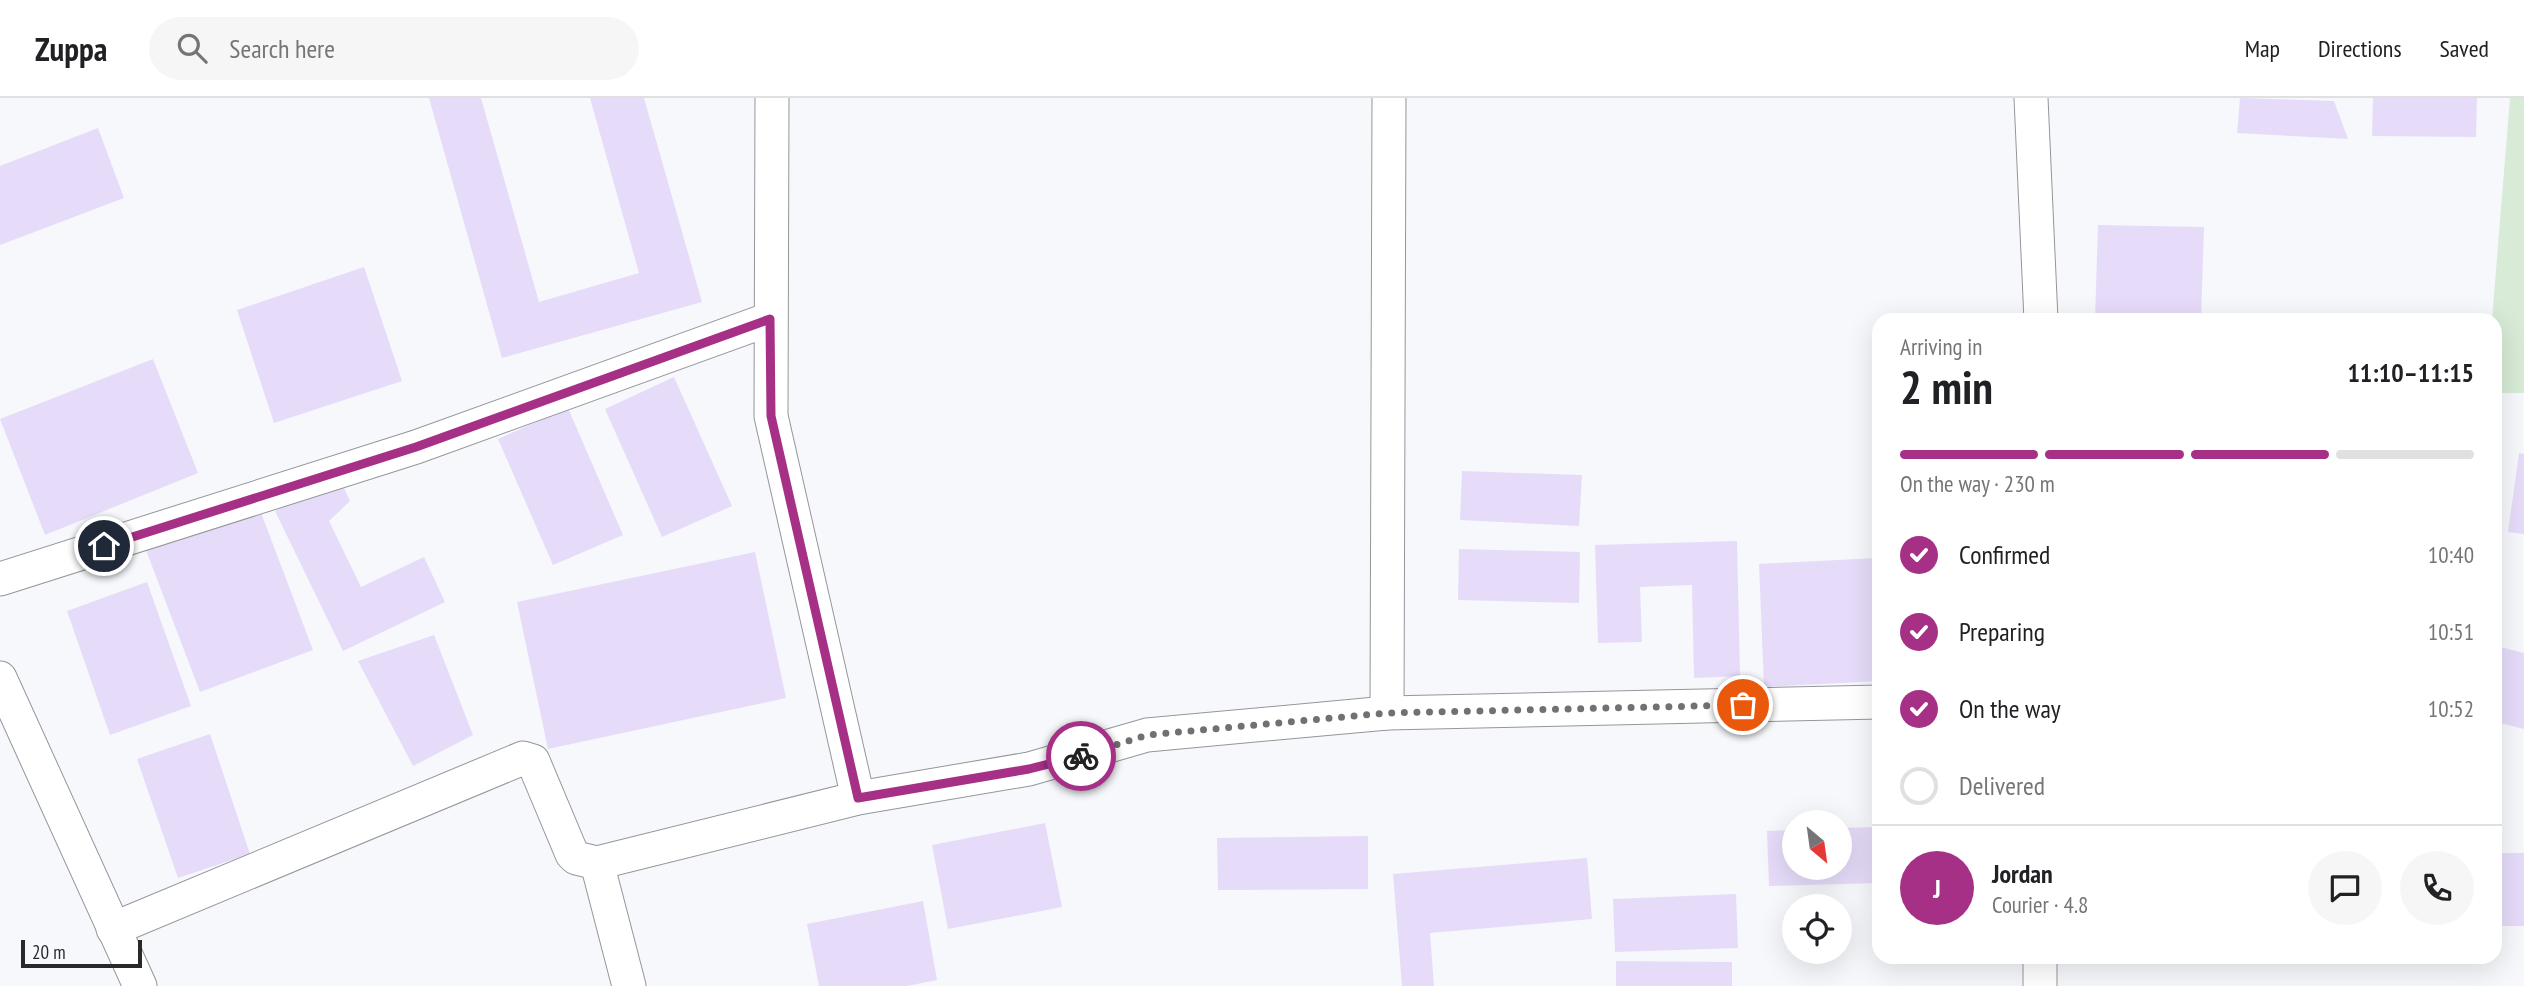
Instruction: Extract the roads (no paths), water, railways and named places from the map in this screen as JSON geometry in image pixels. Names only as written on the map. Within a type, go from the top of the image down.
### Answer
[{"type":"street","points":[[772,98],[771,416],[858,798]]},
{"type":"street","points":[[1387,713],[1389,98]]},
{"type":"street","points":[[2031,98],[2041,313]]},
{"type":"street","points":[[0,579],[416,447],[770,319]]},
{"type":"street","points":[[0,678],[140,986]]},
{"type":"street","points":[[113,929],[523,758],[533,761],[572,854],[576,858],[597,863],[858,798],[1029,769],[1147,735],[1387,713],[1872,702]]},
{"type":"street","points":[[597,863],[629,986]]},
{"type":"street","points":[[2040,964],[2040,986]]}]
